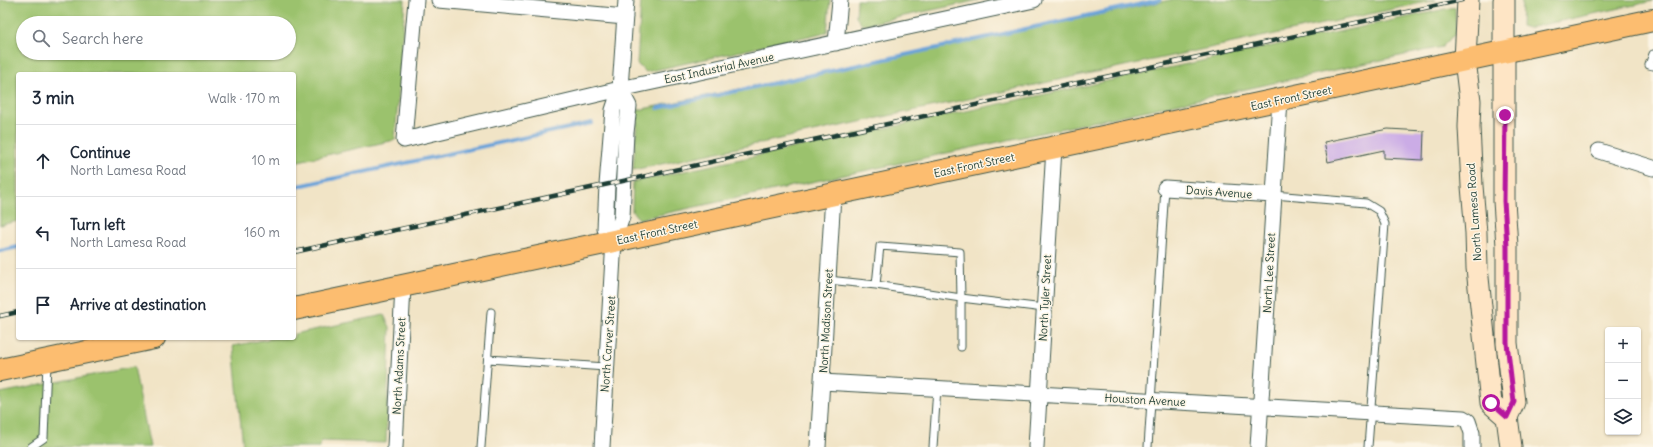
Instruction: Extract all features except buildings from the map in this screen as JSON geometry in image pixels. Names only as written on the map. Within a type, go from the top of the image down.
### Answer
[{"type":"main road","name":"North Lamesa Road","points":[[1468,0],[1465,60],[1470,101],[1469,135],[1477,268],[1491,403],[1507,417]]},
{"type":"main road","points":[[1504,0],[1504,201],[1507,246],[1507,343],[1514,402],[1507,417],[1511,447]]},
{"type":"main road","name":"East Front Street","points":[[296,309],[1653,20]]},
{"type":"main road","points":[[0,370],[145,340]]},
{"type":"street","name":"East Industrial Avenue","points":[[416,0],[404,140],[620,89],[1034,0]]},
{"type":"street","points":[[439,0],[523,4],[625,17]]},
{"type":"street","points":[[620,89],[626,0]]},
{"type":"street","points":[[836,43],[840,0]]},
{"type":"street","name":"North Carver Street","points":[[602,447],[614,240],[622,217],[626,133],[629,106],[620,89]]},
{"type":"street","name":"North Lee Street","points":[[1258,447],[1280,100]]},
{"type":"street","name":"North Tyler Street","points":[[1036,447],[1054,148]]},
{"type":"street","points":[[1599,151],[1653,168]]},
{"type":"street","name":"Davis Avenue","points":[[1165,188],[1273,195]]},
{"type":"street","name":"North Madison Street","points":[[818,447],[833,195]]},
{"type":"street","name":"North Adams Street","points":[[395,447],[403,286]]},
{"type":"street","name":"Houston Avenue","points":[[822,382],[1458,418],[1468,421],[1472,433],[1472,447]]},
{"type":"lane","points":[[1653,54],[1649,65],[1653,66]]},
{"type":"lane","points":[[1148,447],[1165,188]]},
{"type":"lane","points":[[1273,195],[1366,203],[1379,211],[1385,224],[1368,447]]},
{"type":"lane","points":[[876,285],[880,246],[960,252],[961,348]]},
{"type":"lane","points":[[828,280],[876,285],[961,298],[1044,308]]},
{"type":"lane","points":[[480,447],[491,312]]},
{"type":"lane","points":[[488,359],[606,367]]},
{"type":"lane","points":[[31,447],[44,438],[47,361]]},
{"type":"lane","points":[[932,447],[937,388]]},
{"type":"green space","points":[[0,0],[405,0],[395,140],[296,162],[296,72],[16,72],[16,221],[0,225]]},
{"type":"green space","points":[[641,0],[830,0],[827,32],[646,72],[637,64]]},
{"type":"green space","points":[[857,0],[979,0],[862,25],[856,17]]},
{"type":"green space","points":[[1170,0],[1436,0],[633,170],[638,110]]},
{"type":"green space","points":[[1522,0],[1653,1],[1528,28],[1521,26]]},
{"type":"green space","points":[[1455,7],[1456,33],[1442,47],[639,219],[632,211],[633,182]]},
{"type":"green space","points":[[384,315],[390,327],[386,443],[321,441],[320,447],[243,447],[233,346],[264,340],[296,340],[296,334]]},
{"type":"green space","points":[[134,367],[150,447],[0,447],[0,393]]},
{"type":"waterway","points":[[658,108],[1160,0]]},
{"type":"waterway","points":[[296,187],[592,123]]},
{"type":"waterway","points":[[0,251],[16,247]]},
{"type":"railway","points":[[296,252],[1462,0]]},
{"type":"railway","points":[[0,316],[16,312]]},
{"type":"route","points":[[1491,403],[1507,417],[1514,402],[1507,343],[1507,246],[1504,201],[1505,115]]}]
